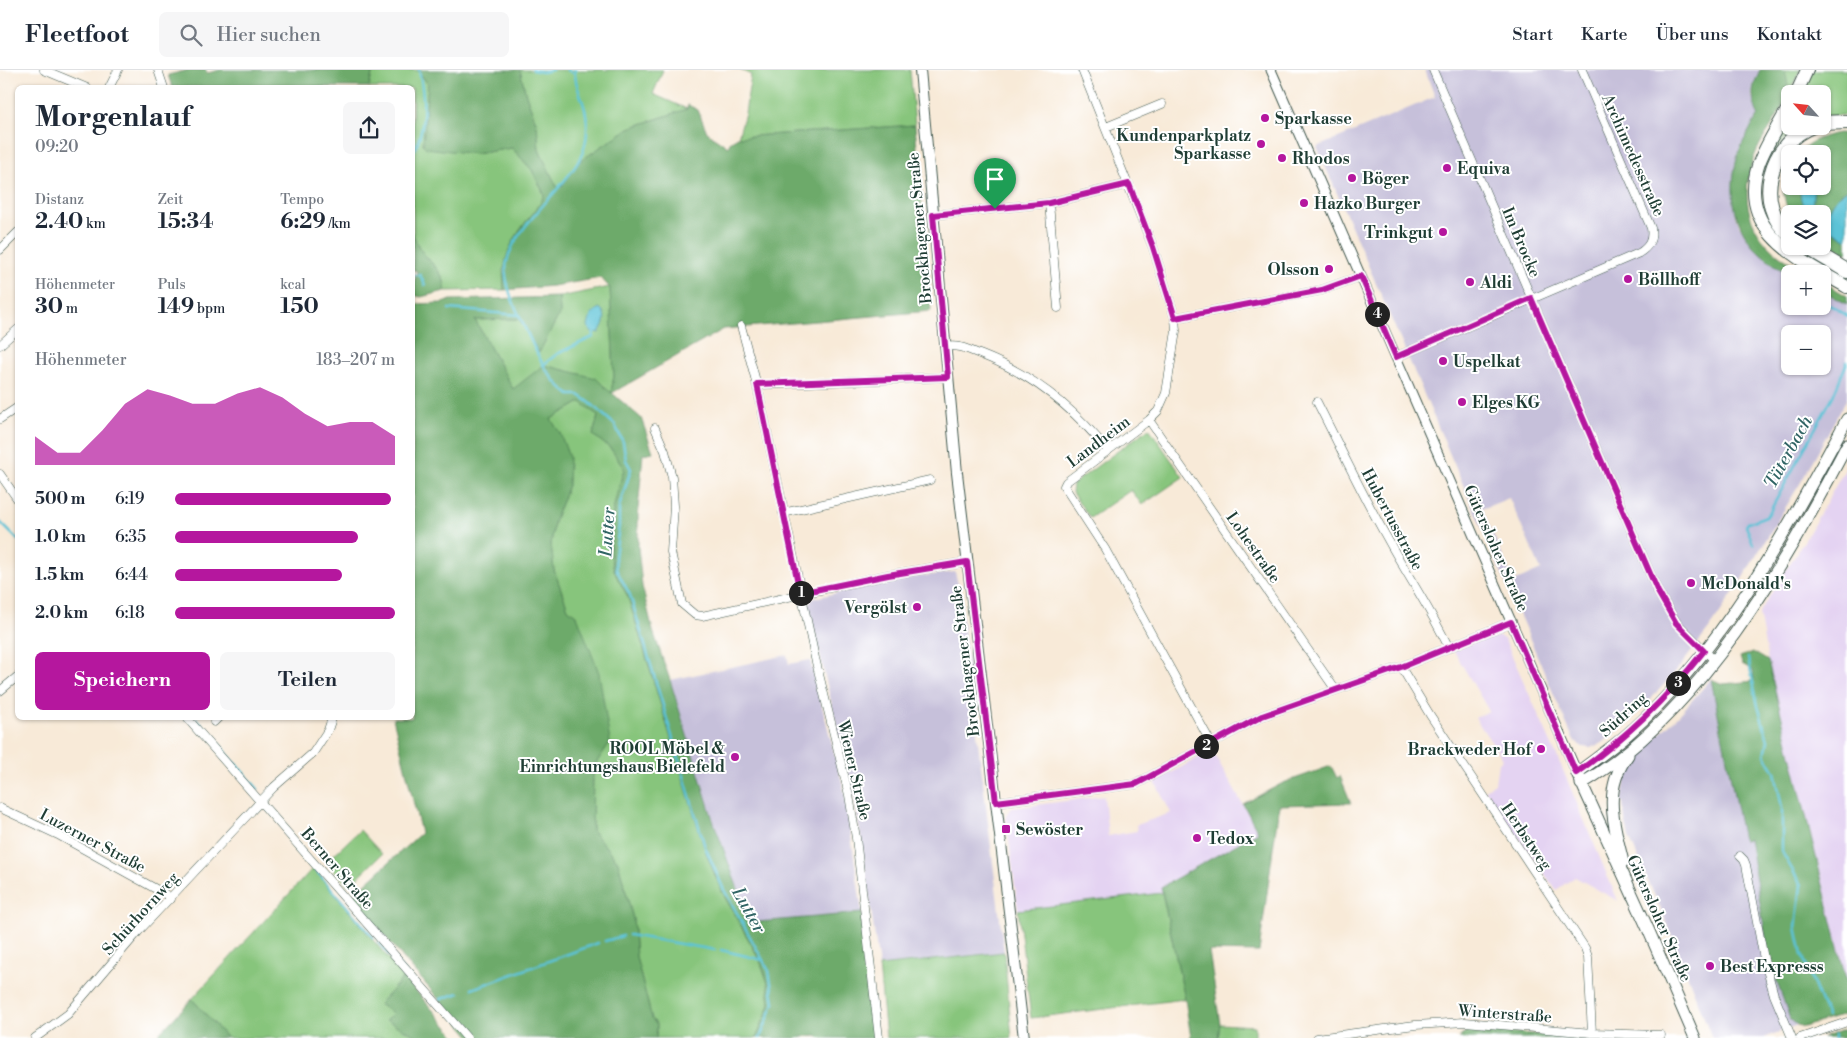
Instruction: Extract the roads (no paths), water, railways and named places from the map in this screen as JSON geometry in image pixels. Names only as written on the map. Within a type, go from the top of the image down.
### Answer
[{"type":"highway","points":[[1800,85],[1807,70]]},
{"type":"highway","points":[[1781,120],[1758,166],[1755,183],[1755,201],[1760,217],[1777,244],[1847,288]]},
{"type":"highway","points":[[1831,123],[1847,122]]},
{"type":"highway","points":[[1781,224],[1769,202],[1769,183],[1775,162],[1786,145],[1798,135]]},
{"type":"highway","points":[[1821,255],[1847,270]]},
{"type":"main road","name":"Brockhagener Straße","points":[[920,70],[967,562],[1024,1038]]},
{"type":"main road","name":"Südring","points":[[1579,778],[1664,698],[1704,651],[1757,574],[1805,496],[1847,419]]},
{"type":"main road","name":"Südring","points":[[1579,778],[1602,772],[1635,746],[1669,713],[1714,660],[1747,614],[1800,530],[1847,446]]},
{"type":"main road","points":[[1628,885],[1612,812],[1612,797],[1623,761],[1635,746]]},
{"type":"main road","name":"Gütersloher Straße","points":[[1579,778],[1695,1038]]},
{"type":"street","points":[[44,70],[81,85]]},
{"type":"street","points":[[110,85],[118,70]]},
{"type":"street","points":[[158,70],[163,85]]},
{"type":"street","name":"Landheim","points":[[1082,70],[1153,247],[1175,318],[1176,331],[1166,393],[1158,411],[1149,420],[1066,482],[1064,486],[1106,549],[1211,743]]},
{"type":"street","name":"Gütersloher Straße","points":[[1271,70],[1579,778]]},
{"type":"street","name":"Im Brocke","points":[[1433,70],[1658,592],[1676,623],[1714,660]]},
{"type":"street","name":"Archimedesstraße","points":[[1396,357],[1639,253],[1649,246],[1651,228],[1582,70]]},
{"type":"street","points":[[1106,127],[1162,104]]},
{"type":"street","points":[[933,215],[1049,203],[1129,184]]},
{"type":"street","points":[[1049,203],[1058,308]]},
{"type":"street","points":[[0,250],[15,235]]},
{"type":"street","points":[[1175,318],[1322,290],[1361,276]]},
{"type":"street","name":"Wiener Straße","points":[[741,326],[757,384],[800,593],[849,795],[856,838],[879,1038]]},
{"type":"street","points":[[0,345],[15,332]]},
{"type":"street","points":[[945,347],[960,347],[996,360],[1040,386],[1061,401],[1089,426],[1108,451]]},
{"type":"street","points":[[757,384],[948,377]]},
{"type":"street","name":"Hubertusstraße","points":[[1317,402],[1378,522],[1415,589],[1434,616],[1449,648]]},
{"type":"street","points":[[0,419],[15,409]]},
{"type":"street","name":"Lohestraße","points":[[1149,420],[1335,689]]},
{"type":"street","points":[[655,428],[665,451],[672,478],[674,506],[671,552],[682,604],[695,615],[702,616],[888,575],[967,562]]},
{"type":"street","points":[[0,474],[15,496]]},
{"type":"street","points":[[783,513],[930,480]]},
{"type":"street","points":[[996,802],[1136,784],[1262,716],[1401,667],[1511,622]]},
{"type":"street","name":"Herbstweg","points":[[1401,667],[1435,722],[1585,948],[1588,957],[1592,1033]]},
{"type":"street","points":[[0,692],[15,679]]},
{"type":"street","name":"Berner Straße","points":[[189,720],[467,1038]]},
{"type":"street","name":"Schürhornweg","points":[[36,1038],[68,1014],[138,932],[262,802],[274,787],[313,753],[331,720]]},
{"type":"street","name":"Luzerner Straße","points":[[0,808],[60,836],[171,899]]},
{"type":"street","points":[[1740,856],[1746,865],[1769,977],[1792,1038]]},
{"type":"street","name":"Winterstraße","points":[[1318,1038],[1415,1025],[1465,1022],[1592,1033],[1661,1035]]},
{"type":"street","points":[[1800,1038],[1847,1022]]},
{"type":"water","points":[[1847,190],[1847,240],[1831,230],[1831,207],[1837,197]]},
{"type":"water","points":[[1800,195],[1813,195],[1812,205],[1803,205]]},
{"type":"water","points":[[599,308],[604,313],[605,319],[599,333],[590,331],[588,326],[591,315]]},
{"type":"waterway","points":[[415,149],[420,134],[423,113],[423,91],[419,70]]},
{"type":"waterway","points":[[533,70],[542,72],[552,70]]},
{"type":"waterway","points":[[567,70],[575,74]]},
{"type":"waterway","name":"Lutter","points":[[575,70],[587,121],[584,148],[580,159],[570,173],[516,240],[506,264],[507,282],[519,314],[548,372],[561,388],[570,395],[579,395],[615,425],[623,442],[626,460],[631,469],[619,507],[615,557],[616,569],[630,595],[705,847],[723,888],[769,971],[774,1003],[760,1038]]},
{"type":"waterway","points":[[415,275],[420,275],[425,285]]},
{"type":"waterway","name":"Tüterbach","points":[[1831,306],[1847,316]]},
{"type":"waterway","points":[[449,309],[519,315]]},
{"type":"waterway","points":[[543,365],[557,354],[593,337],[594,332]]},
{"type":"waterway","name":"Tüterbach","points":[[1753,544],[1746,526],[1748,523],[1769,513],[1833,396],[1847,362]]},
{"type":"waterway","points":[[0,522],[15,537]]},
{"type":"waterway","name":"Tüterbach","points":[[1748,658],[1758,706],[1768,740],[1765,755],[1775,772],[1782,808],[1782,852],[1801,885],[1796,927],[1802,955],[1827,1017]]},
{"type":"waterway","points":[[198,720],[205,729]]},
{"type":"waterway","points":[[207,731],[258,789]]},
{"type":"waterway","points":[[300,852],[374,938]]},
{"type":"waterway","points":[[629,935],[715,950]]},
{"type":"waterway","points":[[605,941],[623,936]]},
{"type":"waterway","points":[[378,942],[406,974]]},
{"type":"waterway","points":[[472,989],[598,943]]},
{"type":"waterway","points":[[721,950],[763,960]]},
{"type":"waterway","points":[[441,999],[459,993]]},
{"type":"place","name":"Sparkasse","points":[[1265,118]]},
{"type":"place","name":"Kundenparkplatz Sparkasse","points":[[1261,144]]},
{"type":"place","name":"Rhodos","points":[[1282,158]]},
{"type":"place","name":"Equiva","points":[[1447,168]]},
{"type":"place","name":"Böger","points":[[1352,178]]},
{"type":"place","name":"Hazko Burger","points":[[1304,203]]},
{"type":"place","name":"Trinkgut","points":[[1443,232]]},
{"type":"place","name":"Olsson","points":[[1329,269]]},
{"type":"place","name":"Böllhoff","points":[[1628,279]]},
{"type":"place","name":"Aldi","points":[[1470,282]]},
{"type":"place","name":"Uspelkat","points":[[1443,361]]},
{"type":"place","name":"Elges KG","points":[[1462,402]]},
{"type":"place","name":"McDonald's","points":[[1691,583]]},
{"type":"place","name":"Vergölst","points":[[917,607]]},
{"type":"place","name":"Brackweder Hof","points":[[1541,749]]},
{"type":"place","name":"ROOL Möbel & Einrichtungshaus Bielefeld","points":[[735,757]]},
{"type":"place","name":"Sewöster","points":[[1006,829]]},
{"type":"place","name":"Tedox","points":[[1197,838]]},
{"type":"place","name":"Best Expresss","points":[[1710,966]]}]
